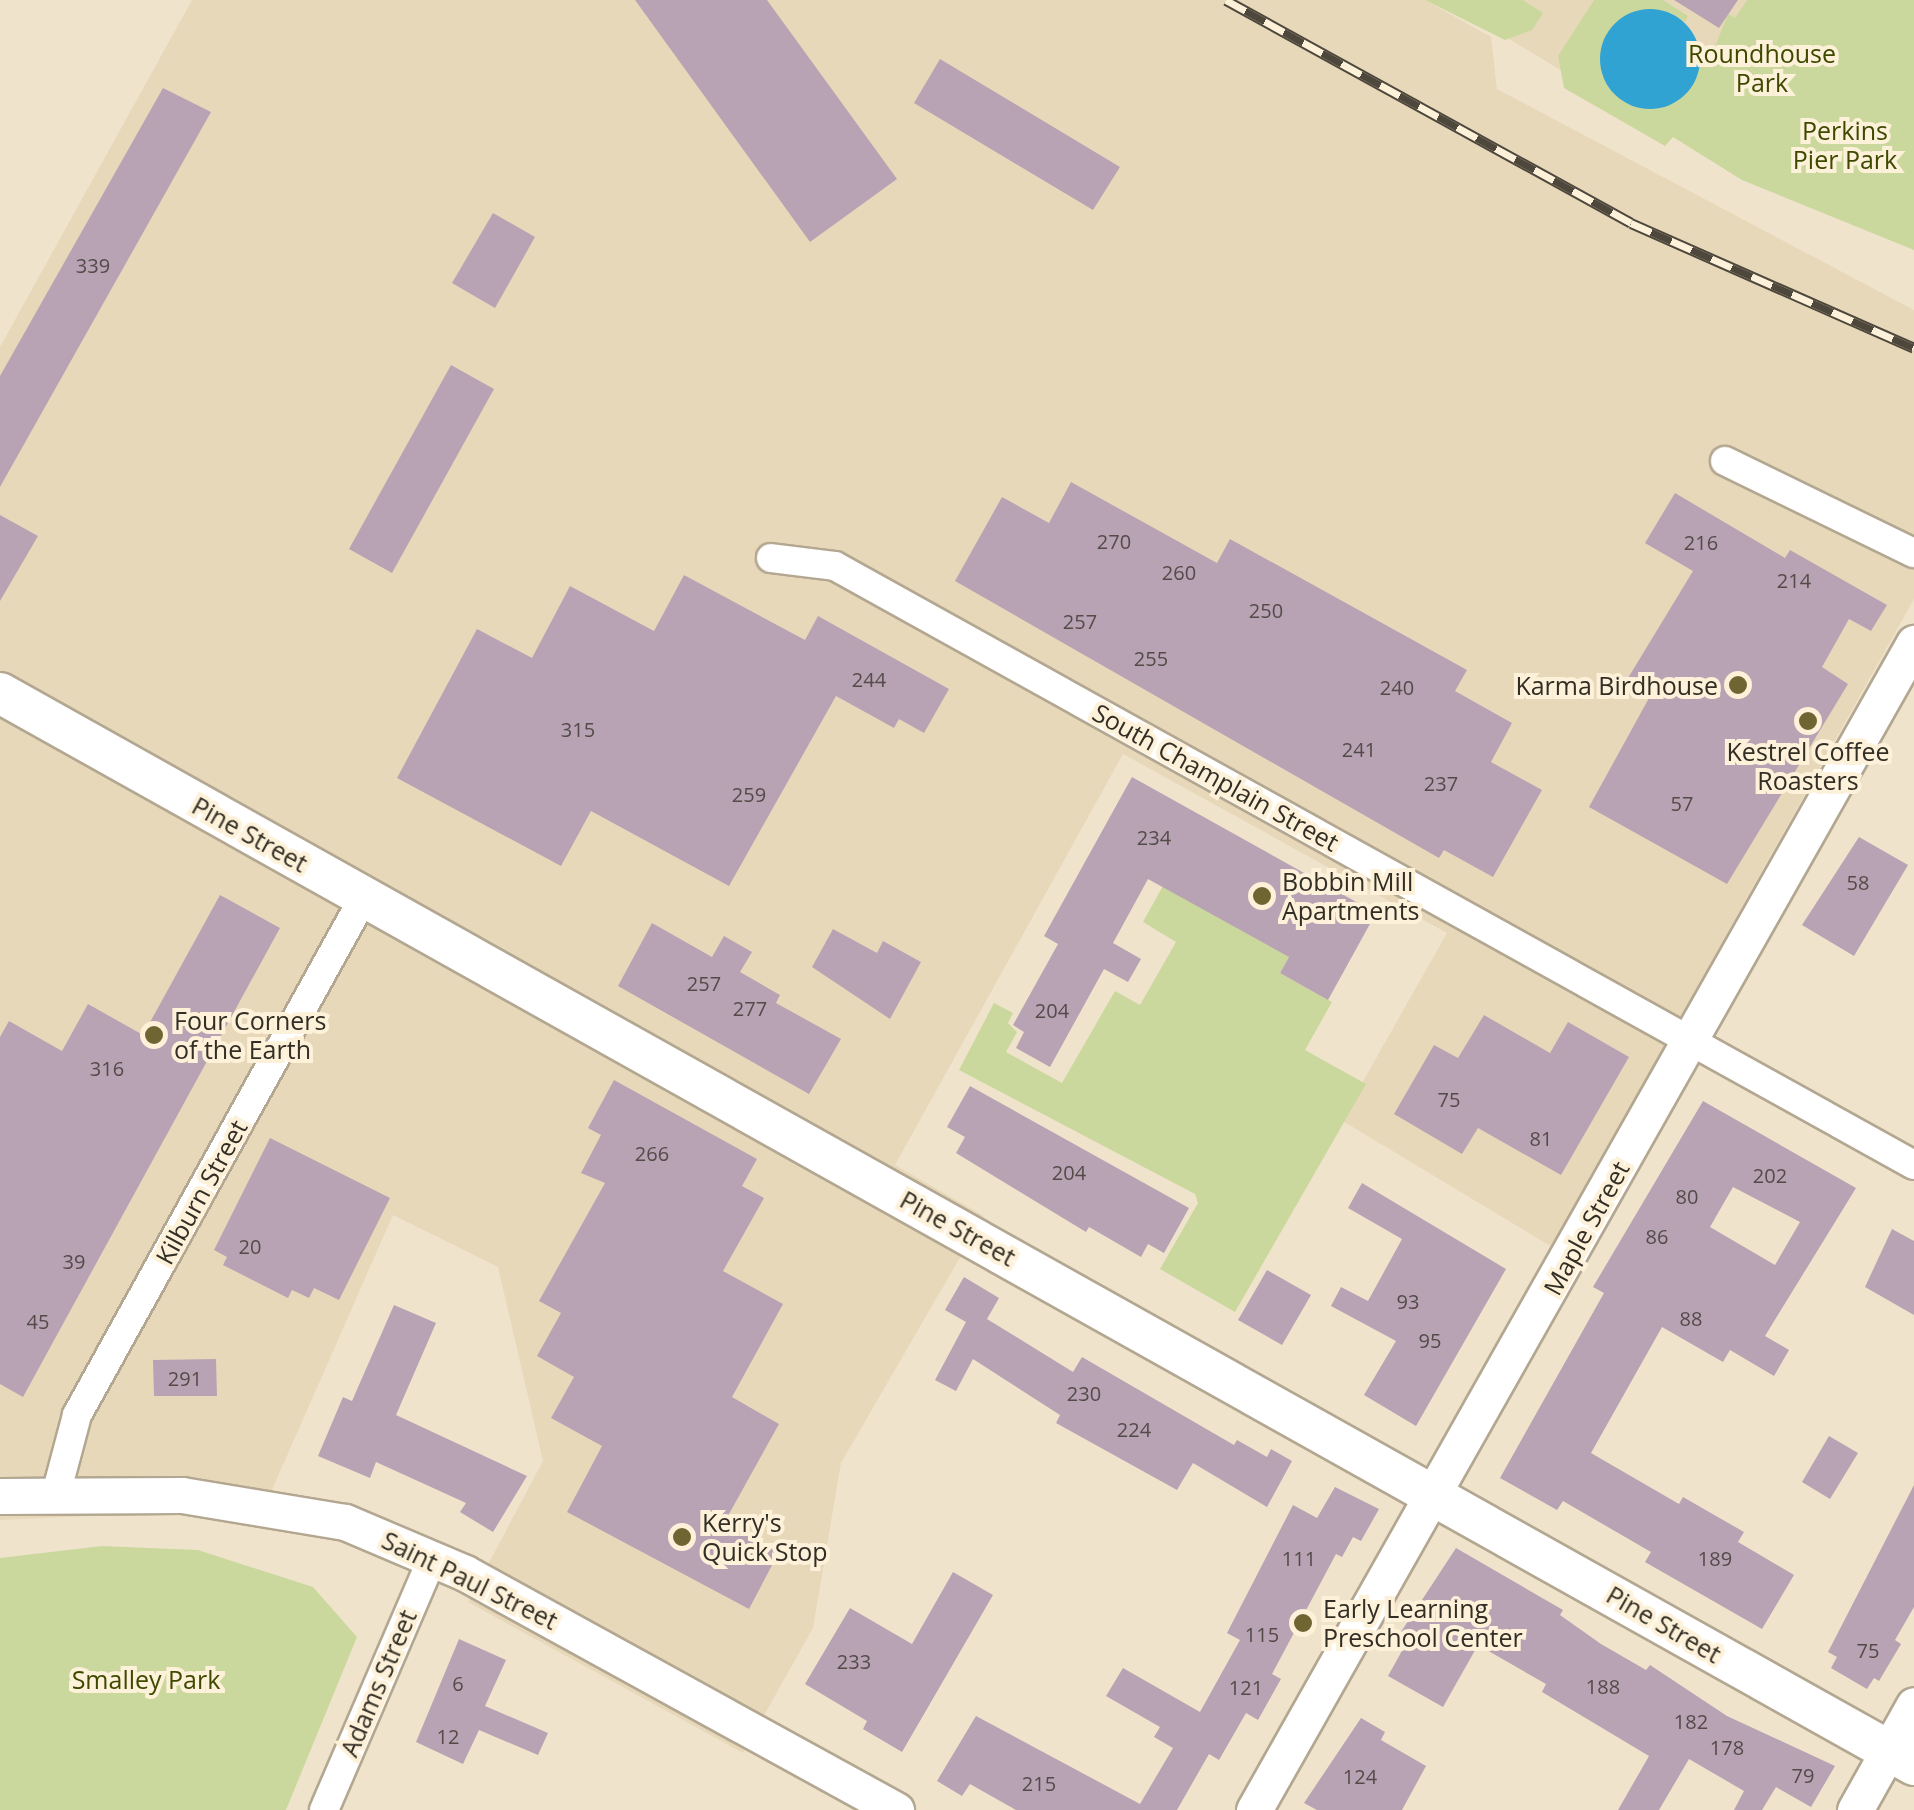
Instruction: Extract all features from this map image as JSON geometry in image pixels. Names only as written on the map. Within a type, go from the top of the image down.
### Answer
[{"type":"main road","name":"Pine Street","points":[[0,693],[1901,1758]]},
{"type":"street","points":[[1726,461],[1914,553]]},
{"type":"street","name":"South Champlain Street","points":[[771,558],[836,566],[1914,1165]]},
{"type":"street","name":"Maple Street","points":[[1254,1810],[1435,1496],[1914,642]]},
{"type":"street","name":"Kilburn Street","points":[[56,1494],[77,1415],[364,898]]},
{"type":"street","name":"Saint Paul Street","points":[[0,1496],[240,1500],[345,1522],[432,1557],[896,1810]]},
{"type":"street","name":"Adams Street","points":[[324,1810],[432,1557]]},
{"type":"street","points":[[1856,1810],[1901,1758],[1914,1705]]},
{"type":"shaded area","points":[[192,0],[1425,0],[1491,37],[1497,89],[1914,310],[1914,599],[1552,1247],[1341,1120],[1447,933],[1123,754],[895,1165],[984,1216],[841,1463],[813,1628],[743,1753],[468,1602],[543,1461],[498,1267],[393,1215],[257,1524],[178,1512],[0,1520],[0,347]]},
{"type":"shaded area","points":[[1444,0],[1756,0],[1672,137]]},
{"type":"green space","points":[[1425,0],[1523,0],[1543,13],[1532,30],[1505,40]]},
{"type":"green space","points":[[1594,0],[1663,0],[1688,16],[1685,22],[1670,12],[1681,98],[1699,67],[1707,67],[1728,14],[1735,18],[1747,0],[1914,0],[1914,250],[1742,180],[1673,137],[1665,146],[1564,88],[1558,56]]},
{"type":"green space","points":[[1164,884],[1289,957],[1280,973],[1332,1002],[1305,1050],[1366,1084],[1235,1312],[1160,1269],[1198,1203],[1195,1194],[959,1070],[994,1003],[1013,1013],[1008,1023],[1017,1032],[1006,1052],[1062,1083],[1115,991],[1140,1005],[1176,942],[1143,922]]},
{"type":"green space","name":"Smalley Park","points":[[102,1546],[198,1550],[313,1587],[357,1637],[286,1810],[0,1810],[0,1558]]},
{"type":"water","points":[[1650,9],[1678,17],[1692,31],[1700,59],[1692,87],[1678,101],[1650,109],[1622,101],[1608,87],[1600,59],[1608,31],[1622,17]]},
{"type":"building","points":[[635,0],[767,0],[897,179],[810,242]]},
{"type":"building","points":[[1674,0],[1738,0],[1719,28]]},
{"type":"building","points":[[940,59],[1120,167],[1093,210],[914,103]]},
{"type":"building","points":[[163,88],[211,112],[0,487],[0,376]]},
{"type":"building","points":[[493,213],[535,237],[495,308],[452,283]]},
{"type":"building","points":[[451,365],[494,389],[392,573],[349,549]]},
{"type":"building","points":[[1071,482],[1217,563],[1230,539],[1467,670],[1455,691],[1512,723],[1491,762],[1542,790],[1493,877],[1444,850],[1439,858],[955,581],[1002,497],[1049,523]]},
{"type":"building","points":[[1675,493],[1785,558],[1790,550],[1887,605],[1871,631],[1849,619],[1822,667],[1848,684],[1727,884],[1589,807],[1649,698],[1625,683],[1693,571],[1645,543]]},
{"type":"building","points":[[0,515],[38,536],[0,601]]},
{"type":"building","points":[[684,575],[805,640],[818,616],[949,689],[924,733],[899,719],[894,728],[836,696],[729,886],[591,811],[561,866],[397,778],[477,629],[532,658],[570,586],[654,631]]},
{"type":"building","name":"Bobbin Mill Apartments","points":[[1132,777],[1376,913],[1328,1000],[1280,973],[1289,957],[1148,879],[1113,943],[1141,959],[1128,982],[1104,969],[1050,1067],[1016,1048],[1024,1032],[1013,1025],[1058,944],[1044,936]]},
{"type":"building","points":[[1859,837],[1908,865],[1854,956],[1802,925]]},
{"type":"building","points":[[220,895],[280,928],[23,1397],[0,1384],[0,1037],[9,1021],[62,1051],[88,1004],[143,1035]]},
{"type":"building","points":[[652,923],[712,957],[724,936],[752,952],[740,972],[780,995],[776,1003],[841,1039],[809,1094],[618,986]]},
{"type":"building","points":[[833,929],[877,953],[883,941],[921,962],[890,1019],[812,967]]},
{"type":"building","points":[[1484,1015],[1550,1053],[1568,1022],[1629,1057],[1561,1175],[1478,1128],[1462,1154],[1394,1114],[1434,1045],[1458,1058]]},
{"type":"building","points":[[614,1080],[757,1159],[742,1186],[764,1198],[723,1271],[783,1304],[732,1397],[779,1424],[724,1523],[779,1552],[749,1609],[567,1512],[602,1446],[551,1418],[574,1377],[537,1356],[561,1313],[539,1301],[605,1183],[581,1173],[601,1135],[588,1128]]},
{"type":"building","points":[[970,1086],[1189,1208],[1164,1253],[1148,1244],[1141,1257],[1089,1227],[1086,1232],[956,1153],[965,1137],[947,1127]]},
{"type":"building","points":[[1703,1101],[1856,1188],[1765,1336],[1789,1350],[1774,1376],[1730,1350],[1723,1362],[1662,1327],[1591,1453],[1679,1504],[1683,1497],[1744,1532],[1738,1542],[1794,1575],[1762,1629],[1645,1562],[1651,1552],[1563,1501],[1557,1510],[1500,1478],[1604,1293],[1593,1287]],"holes":[[[1733,1187],[1800,1222],[1775,1265],[1710,1227]]]},
{"type":"building","points":[[270,1138],[390,1198],[339,1300],[314,1288],[309,1298],[292,1290],[288,1298],[223,1265],[227,1257],[214,1250]]},
{"type":"building","points":[[1362,1183],[1506,1269],[1416,1426],[1364,1395],[1396,1341],[1331,1306],[1341,1287],[1368,1301],[1402,1239],[1348,1208]]},
{"type":"building","points":[[1892,1229],[1914,1241],[1914,1315],[1865,1287]]},
{"type":"building","points":[[1267,1270],[1311,1295],[1282,1345],[1238,1320]]},
{"type":"building","points":[[964,1277],[999,1298],[987,1319],[1073,1372],[1082,1357],[1234,1445],[1237,1440],[1267,1457],[1271,1449],[1292,1461],[1267,1507],[1193,1463],[1177,1490],[1056,1423],[1060,1415],[973,1359],[956,1391],[935,1380],[966,1322],[945,1310]]},
{"type":"building","points":[[394,1305],[436,1323],[396,1415],[527,1476],[493,1532],[460,1512],[466,1503],[376,1462],[370,1478],[318,1456],[343,1397],[352,1401]]},
{"type":"building","points":[[216,1359],[217,1396],[154,1396],[153,1360]]},
{"type":"building","points":[[1829,1436],[1858,1453],[1830,1499],[1802,1482]]},
{"type":"building","points":[[1914,1485],[1914,1607],[1895,1640],[1901,1644],[1879,1681],[1874,1678],[1867,1689],[1831,1668],[1837,1657],[1828,1652]]},
{"type":"building","points":[[1335,1487],[1379,1509],[1361,1541],[1353,1537],[1342,1557],[1336,1554],[1272,1674],[1281,1679],[1258,1720],[1246,1713],[1219,1760],[1209,1754],[1177,1810],[1016,1810],[970,1784],[962,1796],[937,1781],[976,1716],[1140,1804],[1173,1748],[1154,1737],[1160,1727],[1106,1696],[1123,1668],[1200,1712],[1240,1640],[1227,1633],[1293,1505],[1317,1518]]},
{"type":"building","points":[[1456,1548],[1563,1610],[1560,1615],[1646,1670],[1650,1665],[1727,1716],[1835,1766],[1811,1807],[1776,1787],[1762,1810],[1734,1810],[1744,1791],[1689,1759],[1659,1810],[1618,1810],[1649,1756],[1542,1692],[1546,1684],[1478,1645],[1443,1707],[1388,1676],[1408,1640],[1399,1635]]},
{"type":"building","points":[[953,1572],[993,1595],[902,1752],[863,1729],[867,1721],[805,1684],[850,1608],[912,1644]]},
{"type":"building","points":[[459,1639],[506,1660],[485,1706],[548,1733],[538,1755],[479,1730],[463,1764],[416,1742]]},
{"type":"building","points":[[1361,1718],[1385,1732],[1381,1740],[1426,1766],[1402,1810],[1317,1810],[1304,1803]]},
{"type":"railway","points":[[1226,0],[1631,223],[1914,348]]},
{"type":"place","name":"Karma Birdhouse","points":[[1738,685]]},
{"type":"place","name":"Kestrel Coffee Roasters","points":[[1808,721]]},
{"type":"place","name":"Bobbin Mill Apartments","points":[[1262,896]]},
{"type":"place","name":"Four Corners of the Earth","points":[[154,1035]]},
{"type":"place","name":"Kerry's Quick Stop","points":[[682,1537]]},
{"type":"place","name":"Early Learning Preschool Center","points":[[1303,1623]]},
{"type":"park label","name":"Roundhouse Park","points":[[1762,68]]},
{"type":"park label","name":"Perkins Pier Park","points":[[1845,146]]}]
